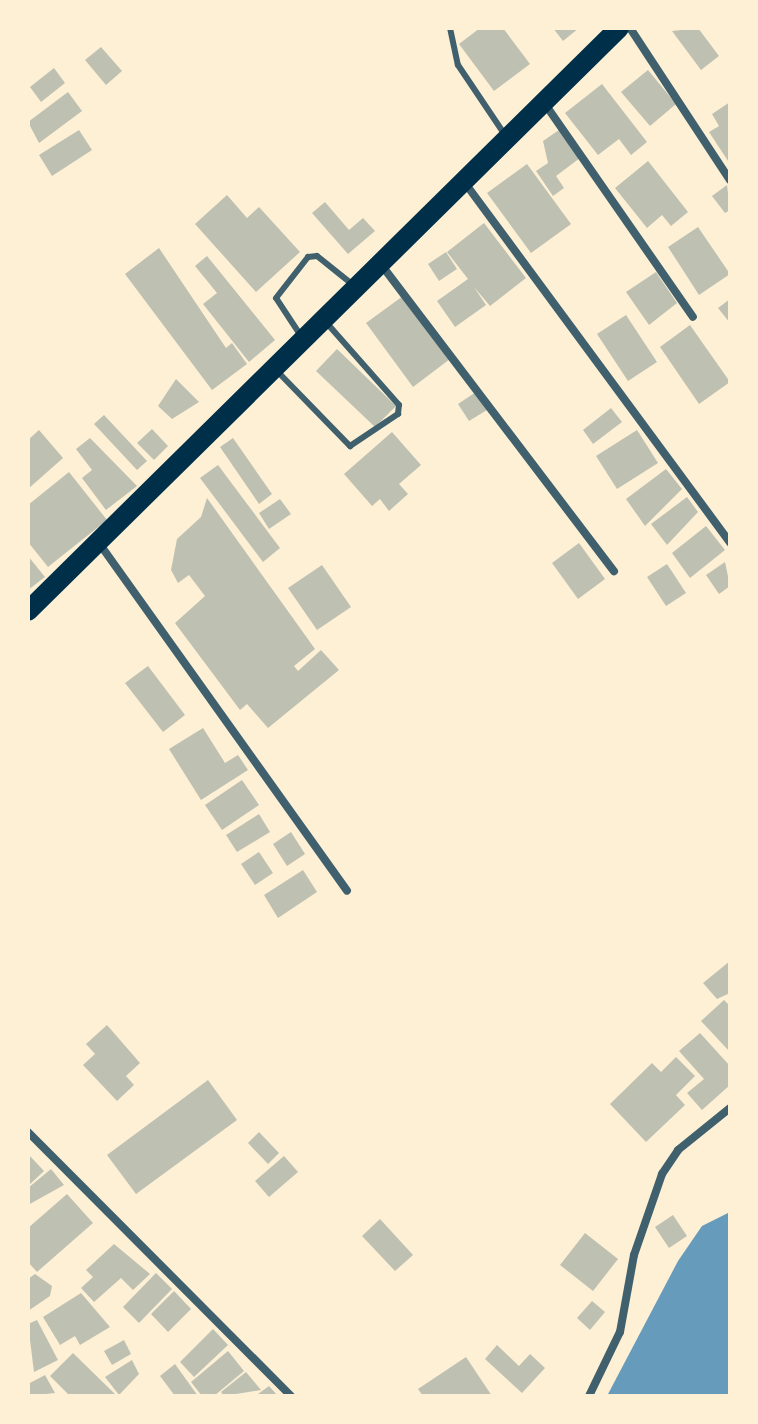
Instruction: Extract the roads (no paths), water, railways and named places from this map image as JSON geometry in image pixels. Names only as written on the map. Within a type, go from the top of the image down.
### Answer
[{"type":"main road","points":[[28,611],[619,28]]},
{"type":"street","points":[[630,28],[730,180]]},
{"type":"street","points":[[544,102],[693,317]]},
{"type":"street","points":[[464,181],[730,543]]},
{"type":"street","points":[[380,263],[614,571]]},
{"type":"street","points":[[98,542],[347,891]]},
{"type":"street","points":[[589,1396],[620,1332],[634,1255],[662,1174],[678,1150],[730,1108]]},
{"type":"street","points":[[28,1132],[291,1396]]},
{"type":"lane","points":[[450,28],[458,65],[507,138]]},
{"type":"lane","points":[[303,339],[276,298],[308,257],[317,256],[356,287]]},
{"type":"lane","points":[[275,369],[350,446],[398,414],[399,405],[323,319]]},
{"type":"water","points":[[730,1212],[730,1396],[607,1396],[678,1261],[702,1226]]}]
